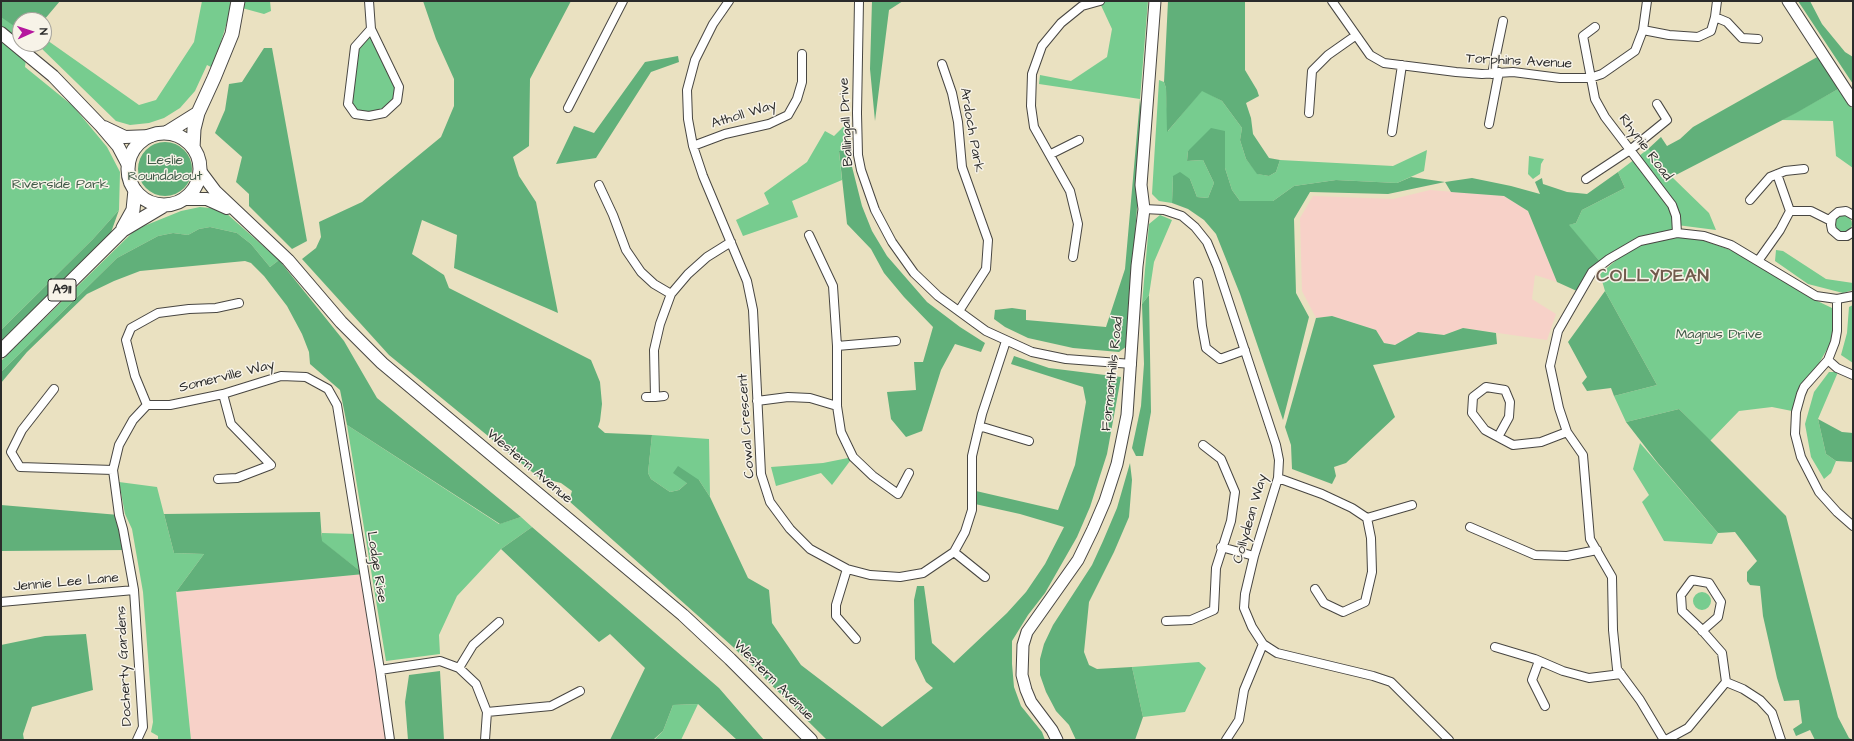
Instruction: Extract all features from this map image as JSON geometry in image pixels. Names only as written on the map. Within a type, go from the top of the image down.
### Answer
[{"type":"main road","points":[[193,148],[194,129],[198,113],[232,34],[238,1]]},
{"type":"main road","points":[[1,33],[53,76],[118,146],[128,165]]},
{"type":"main road","points":[[101,126],[125,137],[151,136],[166,133],[198,113]]},
{"type":"main road","points":[[166,133],[176,135],[186,140],[193,148],[199,159],[200,171],[195,187],[184,199]]},
{"type":"main road","points":[[128,165],[136,147],[151,136]]},
{"type":"main road","name":"A911","points":[[123,230],[133,210],[135,190],[130,182],[128,165]]},
{"type":"main road","name":"Western Avenue","points":[[200,171],[215,191],[288,260],[341,322],[382,363],[683,615],[735,664],[811,740]]},
{"type":"main road","points":[[135,190],[148,201],[165,205]]},
{"type":"main road","points":[[184,199],[207,199],[234,210]]},
{"type":"main road","name":"A911","points":[[1,351],[123,230],[165,205],[184,199]]},
{"type":"street","points":[[369,1],[371,29],[399,87],[397,101],[393,105],[384,113],[369,116],[355,114],[348,104],[355,47],[371,29]]},
{"type":"street","points":[[568,108],[623,1]]},
{"type":"street","name":"Cowal Crescent","points":[[729,1],[713,24],[695,60],[688,90],[688,119],[693,146],[747,281],[753,310],[761,474],[770,502],[790,530],[810,549],[847,570],[870,575],[900,577],[923,573],[954,552],[965,532],[972,510],[972,456],[979,426],[1006,341]]},
{"type":"street","name":"Ballingall Drive","points":[[860,1],[857,114],[858,155],[861,170],[875,210],[892,242],[914,272],[938,296],[986,331],[1032,352],[1066,359],[1132,364]]},
{"type":"street","points":[[1073,257],[1078,224],[1070,192],[1051,154],[1034,127],[1031,106],[1032,74],[1042,46],[1061,23],[1082,6],[1100,1]]},
{"type":"street","name":"Formonthills Road","points":[[1057,740],[1031,702],[1026,690],[1022,675],[1024,645],[1027,632],[1078,560],[1105,501],[1117,464],[1127,415],[1132,364],[1137,266],[1144,209],[1142,185],[1154,1]]},
{"type":"street","name":"Torphins Avenue","points":[[1332,1],[1355,36],[1370,55],[1384,63],[1456,72],[1529,74],[1560,78],[1590,78],[1613,68],[1635,51],[1643,30],[1647,1]]},
{"type":"street","points":[[1643,30],[1669,35],[1698,37],[1710,31],[1715,17],[1717,1]]},
{"type":"street","points":[[1788,1],[1853,101]]},
{"type":"street","points":[[1715,17],[1727,22],[1742,38],[1758,38]]},
{"type":"street","points":[[1489,124],[1503,21]]},
{"type":"street","name":"Rhynie Road","points":[[1595,26],[1583,36],[1595,98],[1602,112],[1672,205],[1676,216],[1677,233]]},
{"type":"street","points":[[1309,113],[1312,71],[1328,55],[1355,36]]},
{"type":"street","name":"Atholl Way","points":[[693,146],[725,134],[769,124],[788,115],[797,99],[802,82],[802,54]]},
{"type":"street","name":"Ardoch Park","points":[[942,64],[952,93],[958,122],[962,167],[988,240],[986,269],[959,311]]},
{"type":"street","points":[[1392,132],[1402,65]]},
{"type":"street","points":[[1586,179],[1630,150],[1667,120],[1657,104]]},
{"type":"street","points":[[1051,154],[1079,140]]},
{"type":"street","points":[[1750,200],[1770,177],[1785,171],[1804,169]]},
{"type":"street","points":[[1758,261],[1780,230],[1790,211],[1777,174]]},
{"type":"street","points":[[599,185],[613,215],[626,250],[640,272],[654,284],[671,294]]},
{"type":"street","name":"Collydean Way","points":[[1144,209],[1164,210],[1182,216],[1195,227],[1207,242],[1245,350],[1276,445],[1279,460],[1278,478],[1254,556],[1245,594],[1244,608],[1252,628],[1263,644],[1278,653],[1365,674],[1391,682],[1449,740]]},
{"type":"street","points":[[1790,211],[1811,211],[1831,221]]},
{"type":"street","points":[[1853,215],[1846,211],[1838,212],[1831,221],[1832,230],[1838,236],[1847,236],[1853,232]]},
{"type":"street","points":[[1702,631],[1718,617],[1721,602],[1710,583],[1692,580],[1681,595],[1682,611],[1722,653],[1726,682],[1688,728],[1665,740],[1640,700],[1617,668],[1613,630],[1612,577],[1590,539],[1583,455],[1567,432],[1559,408],[1550,366],[1558,331],[1566,314],[1592,272],[1609,259],[1640,241],[1677,233],[1704,236],[1719,240],[1758,261],[1816,296],[1837,299],[1853,296]]},
{"type":"street","points":[[809,235],[833,286],[837,346],[837,406],[841,432],[853,457],[873,476],[898,494],[908,473]]},
{"type":"street","points":[[654,397],[654,350],[660,324],[671,294],[688,274],[707,257],[731,242]]},
{"type":"street","points":[[1198,282],[1202,326],[1206,348],[1220,359],[1245,350]]},
{"type":"street","points":[[1837,299],[1837,331],[1832,352],[1828,360],[1804,386],[1796,412],[1796,436],[1801,457],[1820,492],[1837,512],[1853,526]]},
{"type":"street","points":[[134,590],[124,529],[119,515],[113,470],[119,445],[133,420],[147,405],[135,376],[126,340],[131,328],[158,313],[189,309],[216,308],[239,303]]},
{"type":"street","points":[[837,346],[896,341]]},
{"type":"street","points":[[1828,360],[1837,368],[1853,375]]},
{"type":"street","name":"Somerville Way","points":[[147,405],[170,405],[223,394],[281,376],[306,377],[328,389],[334,400]]},
{"type":"street","points":[[1498,437],[1509,417],[1510,402],[1505,390],[1486,387],[1474,397],[1472,413],[1485,430],[1498,437],[1513,445],[1541,442],[1567,432]]},
{"type":"street","points":[[54,389],[22,430],[11,452],[20,467],[113,470]]},
{"type":"street","points":[[218,479],[236,478],[271,465],[231,424],[223,394]]},
{"type":"street","points":[[646,397],[664,396]]},
{"type":"street","points":[[757,401],[788,397],[810,398],[837,406]]},
{"type":"street","name":"Lodge Rise","points":[[334,400],[337,405],[390,740]]},
{"type":"street","points":[[979,426],[1029,441]]},
{"type":"street","points":[[1166,621],[1190,620],[1214,610],[1216,568],[1221,547],[1231,521],[1235,492],[1221,459],[1203,445]]},
{"type":"street","points":[[1278,478],[1322,494],[1352,508],[1367,518],[1371,538],[1372,572],[1365,602],[1343,612],[1324,603],[1316,589]]},
{"type":"street","points":[[1367,518],[1412,505]]},
{"type":"street","points":[[1470,527],[1535,555],[1567,556],[1597,550]]},
{"type":"street","points":[[1221,547],[1254,556]]},
{"type":"street","points":[[954,552],[985,577]]},
{"type":"street","points":[[847,570],[836,605],[836,616],[856,639]]},
{"type":"street","name":"Jennie Lee Lane","points":[[1,602],[134,590]]},
{"type":"street","name":"Docherty Gardens","points":[[134,590],[143,727],[138,740]]},
{"type":"street","points":[[459,668],[473,645],[499,622]]},
{"type":"street","points":[[1227,740],[1239,720],[1244,690],[1263,644]]},
{"type":"street","points":[[1495,647],[1539,661],[1563,671],[1589,678],[1621,674]]},
{"type":"street","points":[[1539,661],[1532,680],[1544,706]]},
{"type":"street","points":[[380,670],[440,662],[459,668],[476,684],[487,712],[485,740]]},
{"type":"street","points":[[1726,682],[1743,689],[1760,700],[1772,713],[1781,740]]},
{"type":"street","points":[[487,712],[551,706],[580,691]]},
{"type":"shaded area","points":[[1430,190],[1504,196],[1528,211],[1557,282],[1535,275],[1532,299],[1556,314],[1547,340],[1463,328],[1444,335],[1418,332],[1395,345],[1384,343],[1376,330],[1332,316],[1316,318],[1302,291],[1300,218],[1313,196],[1393,199]]},
{"type":"shaded area","points":[[364,574],[390,740],[191,740],[176,592]]},
{"type":"green space","name":"Riverside Park","points":[[1,1],[12,12],[12,52],[27,52],[25,67],[73,106],[107,147],[120,172],[119,210],[93,239],[1,330]]},
{"type":"green space","points":[[1,1],[60,1],[51,12],[12,12],[12,25],[1,17]]},
{"type":"green space","points":[[202,1],[231,1],[228,19],[213,68],[207,65],[195,91],[180,108],[164,118],[149,123],[130,125],[116,121],[45,52],[52,52],[52,44],[139,105],[156,100],[194,42]]},
{"type":"green space","points":[[243,1],[270,1],[271,11],[264,14],[242,8]]},
{"type":"green space","points":[[423,1],[571,1],[530,79],[529,146],[513,157],[519,176],[536,202],[558,313],[454,268],[457,235],[422,220],[412,254],[444,275],[449,288],[591,360],[600,382],[602,404],[598,427],[605,433],[652,435],[648,473],[651,479],[670,492],[679,490],[687,483],[673,473],[678,466],[699,480],[710,497],[748,578],[769,590],[772,623],[801,665],[882,727],[933,688],[926,682],[915,659],[914,600],[917,586],[924,586],[932,643],[954,663],[1007,613],[1026,592],[1045,564],[1064,527],[1020,514],[975,504],[976,491],[1058,510],[1075,465],[1086,402],[1083,387],[1011,364],[1014,356],[1049,368],[1121,377],[1107,454],[1090,507],[1077,537],[1045,593],[1028,615],[1012,641],[1014,687],[1021,706],[1042,732],[1045,740],[827,740],[732,646],[569,501],[572,491],[561,483],[553,481],[548,485],[389,355],[302,259],[316,248],[321,237],[319,222],[362,202],[441,137],[454,106],[454,79],[436,39]]},
{"type":"green space","points":[[872,1],[903,1],[889,10],[875,121],[870,69]]},
{"type":"green space","points":[[1099,1],[1148,1],[1140,99],[1039,84],[1040,75],[1071,81],[1107,57],[1112,29]]},
{"type":"green space","points":[[1168,1],[1245,1],[1245,70],[1259,96],[1246,103],[1251,118],[1253,134],[1269,158],[1280,160],[1276,172],[1269,176],[1257,174],[1246,159],[1240,140],[1242,128],[1222,101],[1202,91],[1167,132],[1166,88],[1164,82]]},
{"type":"green space","points":[[1798,1],[1810,1],[1822,24],[1845,52],[1853,57],[1853,84]]},
{"type":"green space","points":[[371,29],[399,87],[397,101],[384,113],[355,114],[348,104],[355,47]]},
{"type":"green space","points":[[264,48],[272,48],[307,241],[292,249],[249,206],[249,194],[236,182],[242,157],[215,133],[225,110],[229,84],[242,82]]},
{"type":"green space","points":[[678,56],[679,62],[651,72],[596,158],[556,164],[574,126],[594,133],[645,62]]},
{"type":"green space","points":[[1819,56],[1840,88],[1796,113],[1672,177],[1648,149],[1661,137],[1667,146],[1680,139],[1693,127]]},
{"type":"green space","points":[[1159,80],[1164,82],[1166,88],[1168,131],[1202,90],[1222,101],[1242,128],[1240,140],[1246,159],[1258,174],[1269,176],[1276,172],[1280,160],[1393,166],[1427,150],[1424,171],[1397,183],[1336,180],[1294,186],[1273,201],[1240,201],[1232,190],[1225,168],[1225,131],[1188,151],[1187,161],[1203,160],[1214,183],[1208,198],[1197,197],[1190,179],[1173,176],[1172,203],[1159,201],[1152,194]]},
{"type":"green space","points":[[1840,88],[1853,110],[1853,168],[1836,156],[1833,121],[1782,120]]},
{"type":"green space","points":[[1140,99],[1143,124],[1127,346],[1119,352],[1073,348],[1028,338],[1005,327],[994,319],[995,310],[1012,308],[1026,310],[1026,320],[1106,327],[1125,269]]},
{"type":"green space","points":[[848,122],[848,151],[839,152],[842,180],[792,201],[798,217],[743,236],[736,220],[769,204],[764,193],[807,162],[825,131],[834,136]]},
{"type":"green space","points":[[1211,128],[1225,131],[1225,168],[1232,190],[1240,201],[1273,201],[1294,186],[1336,180],[1397,183],[1411,177],[1445,182],[1388,194],[1310,192],[1294,219],[1296,293],[1309,317],[1283,420],[1240,294],[1216,234],[1204,220],[1188,209],[1172,203],[1173,176],[1180,172],[1190,179],[1197,197],[1208,198],[1214,183],[1203,160],[1187,161],[1188,151]]},
{"type":"green space","name":"Leslie Roundabout","points":[[160,142],[170,142],[180,146],[188,154],[192,164],[192,174],[188,184],[180,192],[170,196],[160,196],[150,192],[142,184],[138,174],[138,164],[142,154],[150,146]]},
{"type":"green space","points":[[1648,149],[1672,177],[1709,213],[1716,230],[1677,225],[1677,233],[1657,236],[1602,264],[1568,225],[1576,223],[1582,210],[1625,188],[1618,172]]},
{"type":"green space","points":[[839,151],[848,151],[862,206],[872,231],[887,256],[927,302],[960,327],[985,343],[981,352],[955,344],[941,370],[922,431],[906,437],[891,419],[887,392],[916,390],[914,362],[923,362],[933,327],[904,297],[884,273],[871,249],[847,224]]},
{"type":"green space","points":[[1529,156],[1544,159],[1541,164],[1540,174],[1533,179],[1528,174]]},
{"type":"green space","points":[[1618,172],[1625,188],[1582,210],[1576,223],[1569,225],[1602,264],[1579,292],[1557,282],[1528,211],[1504,196],[1451,192],[1445,182],[1472,178],[1540,194],[1535,182],[1542,178],[1543,184],[1567,192],[1587,194]]},
{"type":"green space","points":[[200,207],[219,209],[226,213],[279,260],[270,267],[251,244],[237,233],[210,227],[199,229],[188,235],[173,233],[158,236],[117,258],[1,372],[1,361],[133,232],[181,211]]},
{"type":"green space","points":[[119,210],[109,238],[1,346],[1,330],[93,239]]},
{"type":"green space","points":[[1160,215],[1172,220],[1154,262],[1149,295],[1142,304],[1149,224]]},
{"type":"green space","points":[[1843,215],[1849,218],[1852,224],[1849,230],[1843,233],[1837,230],[1834,224],[1837,218]]},
{"type":"green space","points":[[210,227],[237,233],[251,244],[270,267],[279,260],[344,341],[377,398],[521,517],[500,524],[347,425],[340,390],[310,364],[309,352],[302,334],[287,306],[264,276],[251,263],[245,261],[140,271],[87,294],[27,352],[1,383],[1,372],[117,258],[158,236],[173,233],[188,235],[199,229]]},
{"type":"green space","name":"Magnus Drive","points":[[1682,237],[1702,240],[1733,251],[1809,297],[1832,308],[1833,327],[1830,344],[1818,365],[1799,390],[1792,411],[1772,407],[1739,411],[1710,441],[1679,409],[1626,422],[1614,396],[1657,385],[1605,291],[1600,274],[1621,256],[1638,245]]},
{"type":"green space","points":[[1776,250],[1783,251],[1826,279],[1853,283],[1853,290],[1843,293],[1808,284],[1775,261]]},
{"type":"green space","points":[[1605,291],[1657,385],[1614,396],[1611,388],[1587,391],[1582,383],[1587,377],[1568,342]]},
{"type":"green space","points":[[1149,295],[1151,412],[1143,456],[1136,456],[1132,448],[1141,406],[1144,364],[1142,304]]},
{"type":"green space","points":[[1853,305],[1853,363],[1841,355],[1847,333],[1849,307]]},
{"type":"green space","points":[[1332,316],[1376,330],[1384,343],[1395,345],[1418,332],[1444,335],[1463,328],[1496,333],[1497,344],[1373,365],[1395,417],[1346,463],[1334,467],[1336,476],[1332,484],[1292,469],[1291,445],[1285,427],[1316,318]]},
{"type":"green space","points":[[1829,372],[1838,372],[1818,419],[1826,454],[1836,461],[1831,473],[1824,479],[1811,457],[1805,424],[1814,392]]},
{"type":"green space","points":[[1679,409],[1786,516],[1838,717],[1849,738],[1853,740],[1815,740],[1810,730],[1796,736],[1793,729],[1802,723],[1799,700],[1784,701],[1777,678],[1763,616],[1760,586],[1750,585],[1747,581],[1747,572],[1757,561],[1735,532],[1718,533],[1657,462],[1626,422]]},
{"type":"green space","points":[[1818,419],[1842,432],[1853,433],[1853,462],[1836,461],[1826,454]]},
{"type":"green space","points":[[347,425],[499,524],[521,517],[532,527],[501,549],[457,596],[439,635],[440,654],[386,661]]},
{"type":"green space","points":[[652,435],[709,439],[710,497],[699,480],[687,483],[679,490],[670,492],[651,479],[648,473]]},
{"type":"green space","points":[[1640,443],[1718,533],[1712,544],[1664,541],[1642,502],[1649,495],[1633,469]]},
{"type":"green space","points":[[853,457],[832,485],[821,473],[776,486],[771,467],[823,463]]},
{"type":"green space","points":[[1130,463],[1132,480],[1129,517],[1114,552],[1089,602],[1084,652],[1089,665],[1097,669],[1132,667],[1143,717],[1135,740],[1076,740],[1069,725],[1056,711],[1046,692],[1040,675],[1040,659],[1044,644],[1053,625],[1092,565],[1117,508]]},
{"type":"green space","points":[[119,482],[157,487],[174,553],[204,554],[176,592],[191,740],[158,740],[158,736],[151,732],[153,722],[143,592],[132,529],[125,514]]},
{"type":"green space","points":[[1,505],[119,515],[127,550],[1,551]]},
{"type":"green space","points":[[320,512],[322,541],[364,574],[176,592],[204,554],[174,553],[164,514]]},
{"type":"green space","points":[[532,527],[719,688],[764,740],[737,740],[698,704],[673,705],[663,731],[653,740],[610,740],[645,668],[610,634],[599,642],[501,549]]},
{"type":"green space","points":[[322,533],[357,534],[364,574],[321,541]]},
{"type":"green space","points":[[1698,592],[1706,592],[1711,597],[1709,608],[1706,610],[1698,610],[1693,605],[1693,597]]},
{"type":"green space","points":[[86,634],[93,690],[32,707],[23,734],[24,740],[1,740],[1,645],[45,636]]},
{"type":"green space","points":[[1199,662],[1206,668],[1185,712],[1143,717],[1132,667]]},
{"type":"green space","points":[[440,671],[444,740],[408,740],[405,702],[409,675]]},
{"type":"green space","points":[[698,704],[681,740],[654,740],[663,731],[673,705]]},
{"type":"district","name":"COLLYDEAN","points":[[1653,277]]}]
